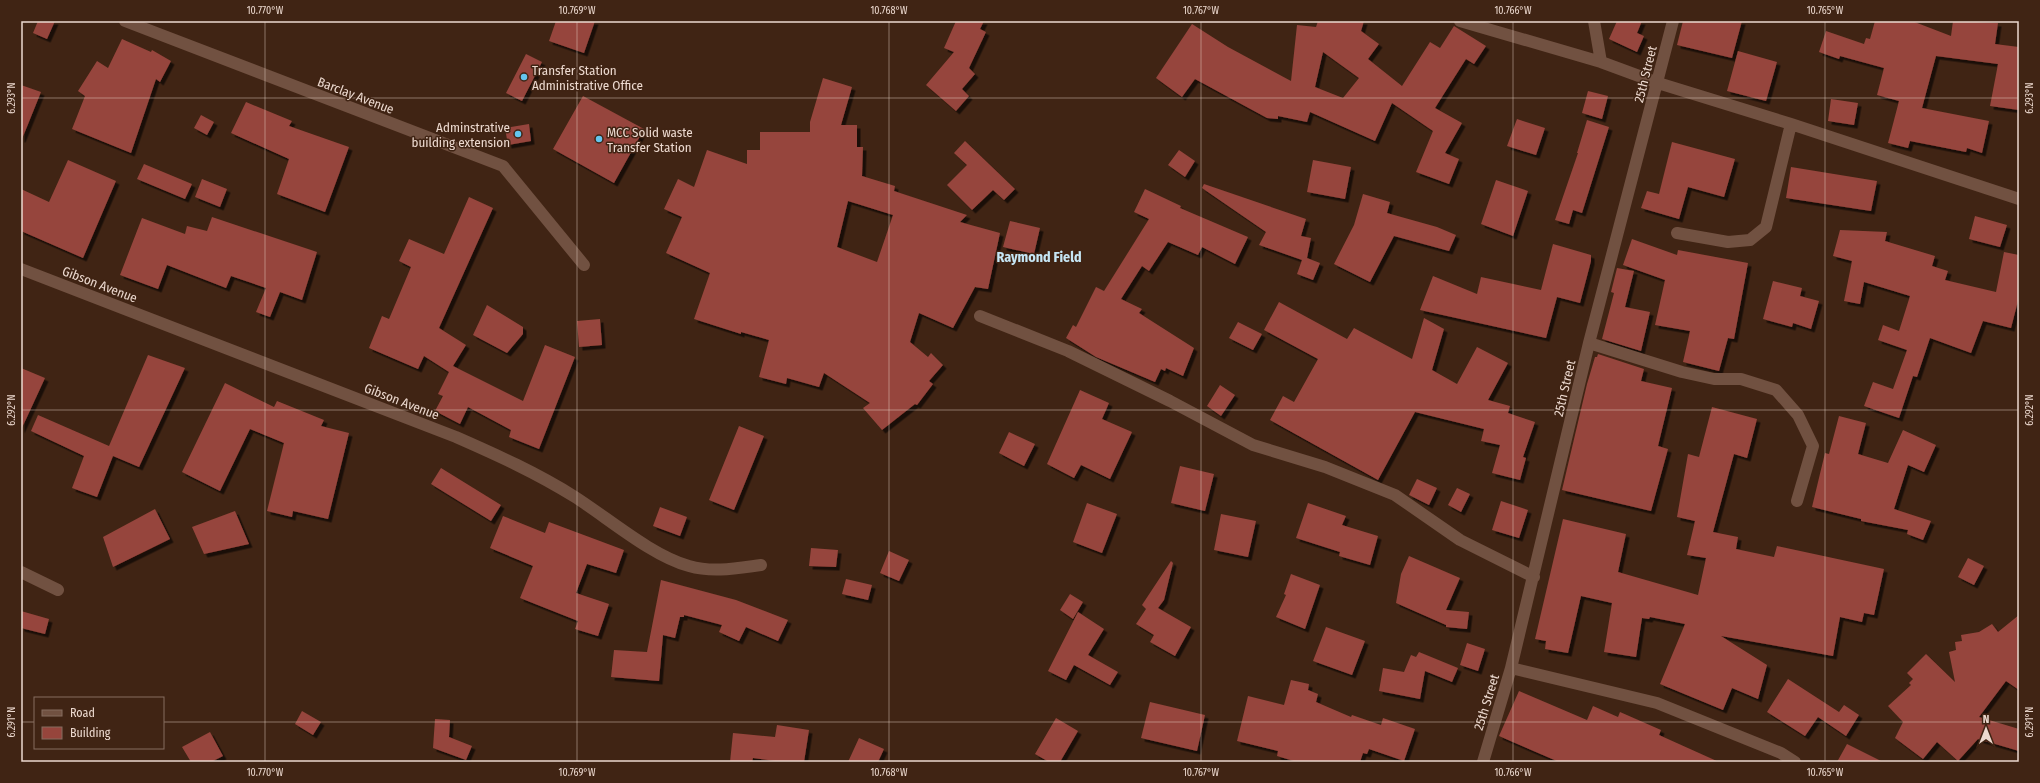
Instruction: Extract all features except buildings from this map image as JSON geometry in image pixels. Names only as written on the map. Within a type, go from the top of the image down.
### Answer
[{"type":"street","name":"Barclay Avenue","points":[[125,21],[503,166],[584,265]]},
{"type":"street","points":[[1460,21],[1601,62],[1658,83],[1791,124],[2019,199]]},
{"type":"street","points":[[1594,21],[1601,62]]},
{"type":"street","name":"25th Street","points":[[1483,762],[1511,668],[1589,343],[1673,21]]},
{"type":"street","points":[[1677,233],[1728,242],[1750,240],[1766,228],[1791,124]]},
{"type":"street","name":"Gibson Avenue","points":[[21,268],[456,437],[519,465],[553,484],[648,546],[688,566],[705,570],[732,569],[761,565]]},
{"type":"street","points":[[980,316],[1068,351],[1253,444],[1325,467],[1395,495],[1460,540],[1534,577]]},
{"type":"street","points":[[1589,343],[1682,372],[1714,379],[1740,379],[1776,390],[1798,415],[1813,446],[1797,501]]},
{"type":"street","points":[[21,572],[58,590]]},
{"type":"street","points":[[1511,668],[1657,703],[1781,753],[1795,762]]},
{"type":"place","name":"Transfer Station Administrative Office","points":[[524,77]]},
{"type":"place","name":"Adminstrative building extension","points":[[518,134]]},
{"type":"place","name":"MCC Solid waste Transfer Station","points":[[599,139]]},
{"type":"district","name":"Raymond Field","points":[[1039,257]]}]
